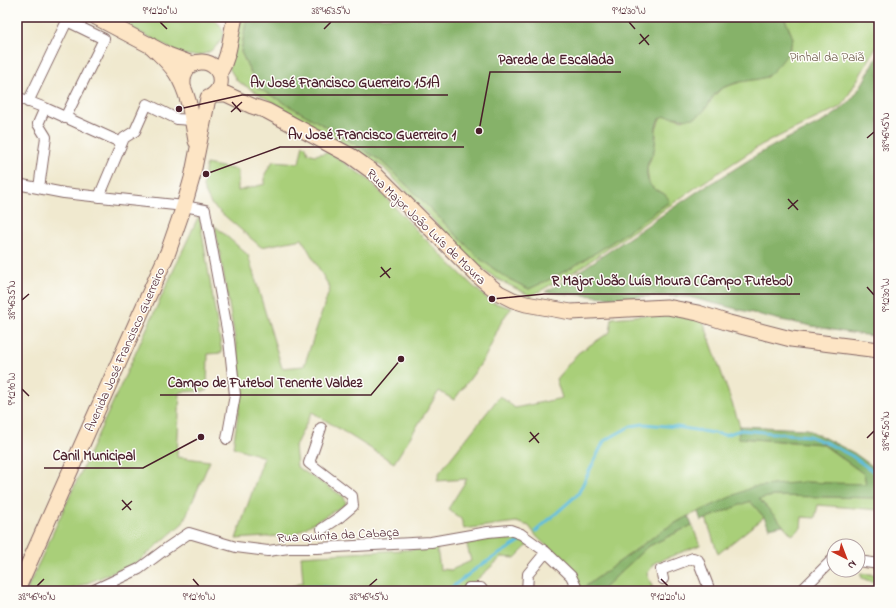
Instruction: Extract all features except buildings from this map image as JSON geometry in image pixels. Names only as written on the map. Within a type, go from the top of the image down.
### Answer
[{"type":"street","points":[[96,17],[149,44],[168,56],[213,66],[219,75]]},
{"type":"street","points":[[28,102],[63,19],[104,39],[65,118]]},
{"type":"street","points":[[149,44],[169,63],[188,95],[198,100],[212,96],[219,86],[219,75],[225,64],[231,43],[234,21]]},
{"type":"street","points":[[197,147],[184,88],[184,73],[199,63],[214,56],[220,50],[234,21]]},
{"type":"street","name":"Rua Major João Luís de Moura","points":[[219,75],[256,101],[267,112]]},
{"type":"street","name":"Rua Major João Luís de Moura","points":[[212,96],[226,94],[267,112],[351,156],[376,174],[477,275],[499,293],[513,300],[526,304],[570,312],[667,308],[698,313],[729,323],[791,339],[879,350]]},
{"type":"street","name":"Avenida José Francisco Guerreiro","points":[[17,590],[168,252],[192,178],[197,147],[212,96]]},
{"type":"street","points":[[17,97],[122,143]]},
{"type":"street","points":[[99,197],[124,138],[135,131],[147,104],[177,118],[192,120]]},
{"type":"street","points":[[39,188],[46,137],[38,124],[45,108]]},
{"type":"street","points":[[17,184],[64,193],[184,206],[205,210],[229,340],[235,395],[227,439]]},
{"type":"street","points":[[321,428],[309,463],[352,496],[353,506],[322,529]]},
{"type":"street","name":"Rua Quinta da Cabaça","points":[[92,591],[139,569],[189,534],[236,547],[268,551],[289,548],[431,542],[488,532],[510,530],[521,534],[546,552],[571,576],[578,591]]},
{"type":"street","points":[[527,591],[528,574],[546,552]]},
{"type":"street","points":[[663,579],[660,570],[693,558],[698,560],[710,591]]},
{"type":"street","points":[[866,562],[879,564]]},
{"type":"street","points":[[801,591],[826,566]]},
{"type":"street","points":[[468,591],[469,588],[481,588],[483,591]]},
{"type":"green space","points":[[129,17],[211,17],[220,25],[224,33],[217,46],[212,50],[200,55],[186,55],[176,52],[119,22]]},
{"type":"green space","name":"Pinhal da Paiã","points":[[242,17],[247,17],[241,52],[258,88],[337,133],[381,161],[479,258],[505,277],[529,289],[566,271],[584,260],[669,202],[663,193],[649,185],[647,168],[654,150],[656,129],[660,118],[663,116],[668,116],[683,120],[709,103],[722,88],[740,82],[767,77],[790,49],[793,38],[784,17],[879,17],[879,43],[842,106],[761,145],[695,188],[579,269],[531,296],[495,278],[466,255],[383,167],[237,81],[229,68]]},
{"type":"green space","points":[[247,17],[784,17],[793,38],[786,56],[767,77],[737,83],[719,90],[705,110],[693,118],[685,119],[666,116],[660,118],[656,129],[654,150],[647,167],[647,177],[649,183],[656,190],[664,194],[669,202],[584,260],[566,271],[529,289],[505,277],[479,258],[381,161],[337,133],[258,88],[241,52]]},
{"type":"green space","points":[[879,54],[879,337],[781,320],[688,297],[661,296],[618,298],[545,292],[571,277],[704,187],[782,141],[831,117],[853,98]]},
{"type":"green space","points":[[303,144],[308,153],[315,155],[329,152],[370,181],[417,231],[491,302],[512,308],[503,319],[488,351],[474,374],[454,400],[439,391],[394,463],[312,412],[295,446],[297,467],[344,497],[346,504],[293,535],[236,539],[264,457],[233,447],[241,395],[239,361],[215,226],[248,255],[282,368],[304,366],[330,288],[302,239],[261,247],[211,204],[203,188],[206,164],[238,170],[238,191],[265,184],[265,174],[273,161],[299,163]]},
{"type":"green space","points":[[199,215],[222,353],[208,354],[207,391],[180,392],[177,457],[210,461],[183,523],[138,562],[68,591],[28,591],[28,587]]},
{"type":"green space","points":[[657,314],[677,314],[703,320],[740,426],[738,438],[822,444],[864,474],[866,485],[804,482],[698,512],[663,530],[582,589],[569,567],[537,537],[529,526],[516,522],[464,529],[461,519],[448,509],[467,479],[437,481],[439,473],[500,396],[515,408],[562,398],[556,379],[578,353],[610,332],[612,318]]},
{"type":"green space","points":[[740,426],[807,429],[854,453],[879,471],[879,498],[773,496],[759,499],[783,525],[769,528],[764,517],[750,501],[701,521],[698,512],[752,487],[804,482],[866,484],[864,474],[823,444],[738,438]]},
{"type":"green space","points":[[773,496],[879,498],[879,510],[818,505],[815,518],[802,517],[801,528],[792,535],[759,499]]},
{"type":"green space","points":[[750,501],[764,517],[718,554],[706,518]]},
{"type":"green space","points":[[688,516],[692,525],[647,547],[601,591],[582,591],[582,589],[663,530]]},
{"type":"green space","points":[[692,525],[700,545],[654,563],[647,574],[654,591],[601,591],[647,547]]},
{"type":"green space","points":[[508,534],[519,537],[528,545],[515,558],[502,557],[464,591],[281,591],[303,582],[301,556],[437,548],[440,569],[451,570],[471,561],[466,541]]},
{"type":"green space","points":[[866,574],[879,575],[879,585],[862,578],[866,578]]},
{"type":"waterway","points":[[536,531],[578,494],[604,441],[631,426],[644,424],[677,427],[725,435],[741,430],[809,436],[852,456],[879,475]]},
{"type":"waterway","points":[[447,591],[478,567],[519,542]]},
{"type":"waterway","points":[[291,591],[318,587],[345,591]]},
{"type":"place","name":"Av José Francisco Guerreiro 151A","points":[[179,109]]},
{"type":"place","name":"Parede de Escalada","points":[[479,131]]},
{"type":"place","name":"Av José Francisco Guerreiro 1","points":[[206,174]]},
{"type":"place","name":"R Major João Luís Moura (Campo Futebol)","points":[[492,299]]},
{"type":"place","name":"Campo de Futebol Tenente Valdez","points":[[401,359]]},
{"type":"place","name":"Canil Municipal","points":[[201,437]]}]
